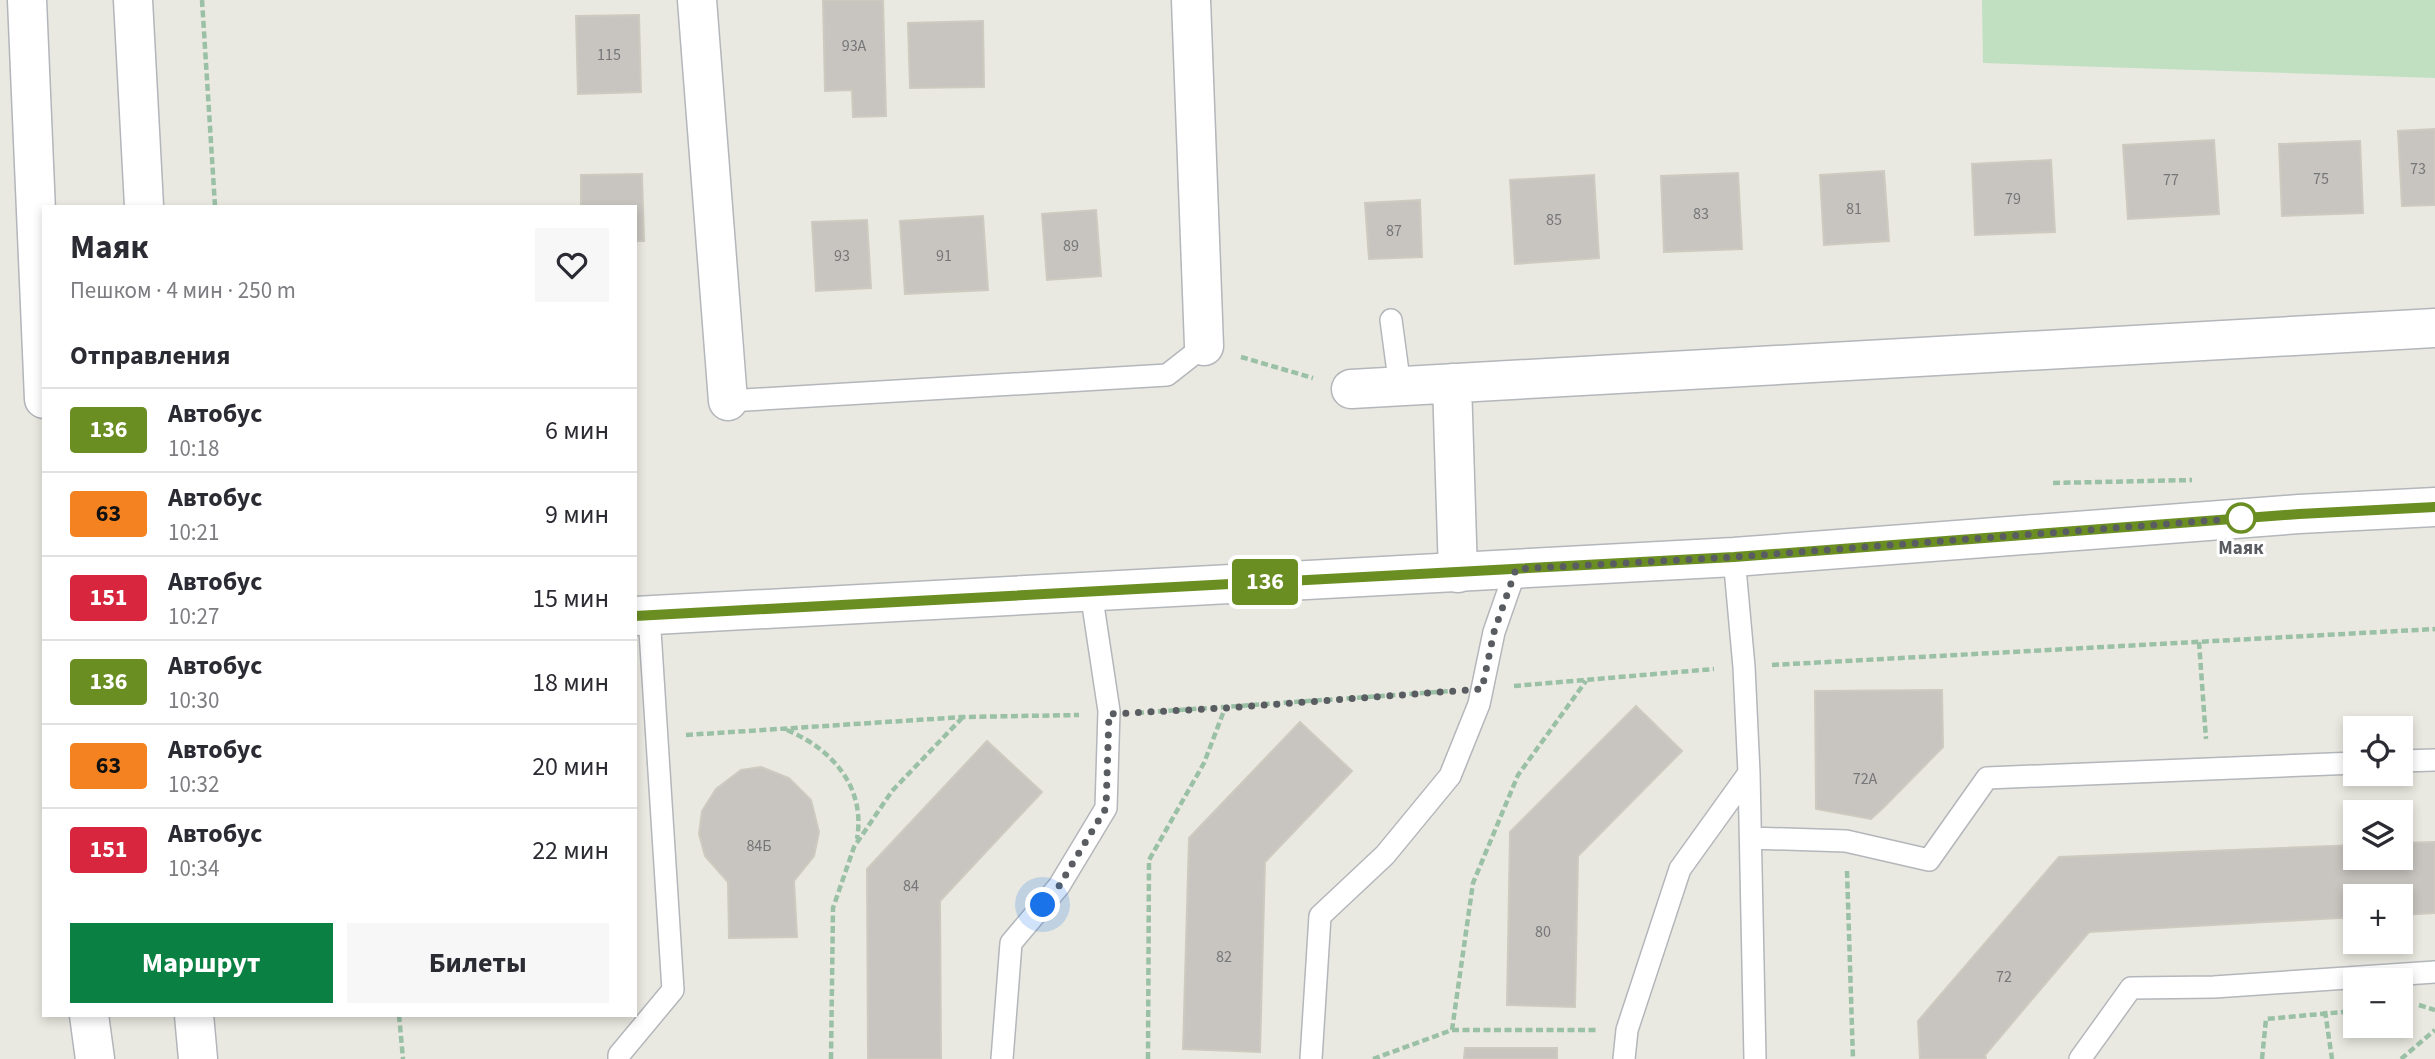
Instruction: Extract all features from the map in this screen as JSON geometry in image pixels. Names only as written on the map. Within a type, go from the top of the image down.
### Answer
[{"type":"street","points":[[27,0],[42,352]]},
{"type":"street","points":[[133,0],[144,205]]},
{"type":"street","points":[[697,0],[728,401]]},
{"type":"street","points":[[1191,0],[1204,346]]},
{"type":"street","points":[[1351,389],[2435,328]]},
{"type":"street","points":[[1452,383],[1458,573]]},
{"type":"street","points":[[642,616],[1734,557],[2299,514],[2435,507]]},
{"type":"street","points":[[89,1017],[95,1059]]},
{"type":"street","points":[[194,1017],[198,1059]]},
{"type":"lane","points":[[1391,320],[1400,387]]},
{"type":"lane","points":[[728,401],[1167,375],[1204,346]]},
{"type":"lane","points":[[1734,557],[1744,667],[1749,773],[1755,1059]]},
{"type":"lane","points":[[1311,1059],[1320,915],[1385,855],[1450,776],[1479,704],[1494,632],[1516,569]]},
{"type":"lane","points":[[1002,1059],[1011,943],[1059,886],[1106,808],[1109,714],[1091,592]]},
{"type":"lane","points":[[619,1059],[619,1055],[673,990],[655,737],[642,616]]},
{"type":"lane","points":[[2413,761],[2435,760]]},
{"type":"lane","points":[[1751,838],[1846,842],[1929,860],[1987,778],[2343,764]]},
{"type":"lane","points":[[1624,1059],[1628,1030],[1680,869],[1749,773]]},
{"type":"lane","points":[[2080,1059],[2131,988],[2214,987],[2435,972]]},
{"type":"path","points":[[202,0],[215,205]]},
{"type":"path","points":[[1204,346],[1351,389]]},
{"type":"path","points":[[2053,483],[2198,480]]},
{"type":"path","points":[[655,737],[963,717],[1225,708],[1744,667],[2435,629]]},
{"type":"path","points":[[2199,642],[2208,769]]},
{"type":"path","points":[[1452,1030],[1473,883],[1518,775],[1587,681]]},
{"type":"path","points":[[1148,1059],[1149,860],[1204,764],[1225,708]]},
{"type":"path","points":[[831,1059],[833,908],[856,844],[891,791],[963,717]]},
{"type":"path","points":[[784,729],[815,744],[840,768],[849,782],[858,808],[856,844]]},
{"type":"path","points":[[1846,842],[1853,1059]]},
{"type":"path","points":[[2324,978],[2325,1014],[2332,1059]]},
{"type":"path","points":[[2262,1059],[2266,1019],[2343,1012]]},
{"type":"path","points":[[399,1017],[403,1059]]},
{"type":"path","points":[[1373,1059],[1452,1030],[1628,1030]]},
{"type":"path","points":[[2401,1059],[2435,1030]]},
{"type":"green space","points":[[1982,0],[2435,0],[2435,78],[1983,63]]},
{"type":"building","points":[[823,0],[883,0],[886,116],[853,117],[852,90],[825,91]]},
{"type":"building","points":[[639,15],[641,92],[578,94],[576,16]]},
{"type":"building","points":[[983,21],[984,87],[910,88],[908,23]]},
{"type":"building","points":[[2435,129],[2435,205],[2402,206],[2398,131]]},
{"type":"building","points":[[2214,140],[2219,214],[2128,219],[2123,145]]},
{"type":"building","points":[[2360,141],[2363,213],[2282,216],[2279,144]]},
{"type":"building","points":[[2051,160],[2055,232],[1975,235],[1972,164]]},
{"type":"building","points":[[1884,171],[1889,241],[1824,245],[1820,175]]},
{"type":"building","points":[[1738,173],[1742,249],[1664,252],[1661,176]]},
{"type":"building","points":[[642,174],[644,241],[637,241],[637,205],[581,205],[581,175]]},
{"type":"building","points":[[1594,175],[1599,258],[1515,264],[1510,180]]},
{"type":"building","points":[[1420,200],[1422,257],[1369,259],[1365,203]]},
{"type":"building","points":[[1096,210],[1101,276],[1047,280],[1042,214]]},
{"type":"building","points":[[983,216],[988,290],[905,294],[900,221]]},
{"type":"building","points":[[867,220],[871,288],[816,291],[812,222]]},
{"type":"building","points":[[1942,690],[1943,747],[1883,808],[1871,819],[1816,809],[1815,691]]},
{"type":"building","points":[[1636,706],[1682,751],[1578,856],[1575,1007],[1507,1005],[1510,832]]},
{"type":"building","points":[[1300,722],[1352,771],[1265,862],[1260,1052],[1183,1049],[1189,838]]},
{"type":"building","points":[[987,741],[1042,792],[940,901],[941,1059],[868,1059],[867,869]]},
{"type":"building","points":[[761,767],[789,778],[811,800],[819,832],[814,856],[794,881],[797,937],[729,938],[728,882],[705,856],[699,834],[702,811],[716,789],[741,770]]},
{"type":"building","points":[[2435,842],[2435,913],[2413,914],[2413,884],[2343,884],[2343,918],[2089,932],[1985,1055],[1986,1059],[1920,1059],[1918,1021],[2059,857],[2343,846],[2343,870],[2413,870],[2413,843]]},
{"type":"building","points":[[1465,1048],[1557,1048],[1557,1059],[1464,1059]]},
{"type":"bus line","name":"136","points":[[637,616],[1734,557],[2299,514],[2435,507]]},
{"type":"place","name":"Маяк","points":[[2241,518]]},
{"type":"route","points":[[1043,905],[1059,886],[1106,808],[1109,714],[1482,689],[1494,632],[1516,569],[1734,557],[2245,518],[2241,518]]}]
